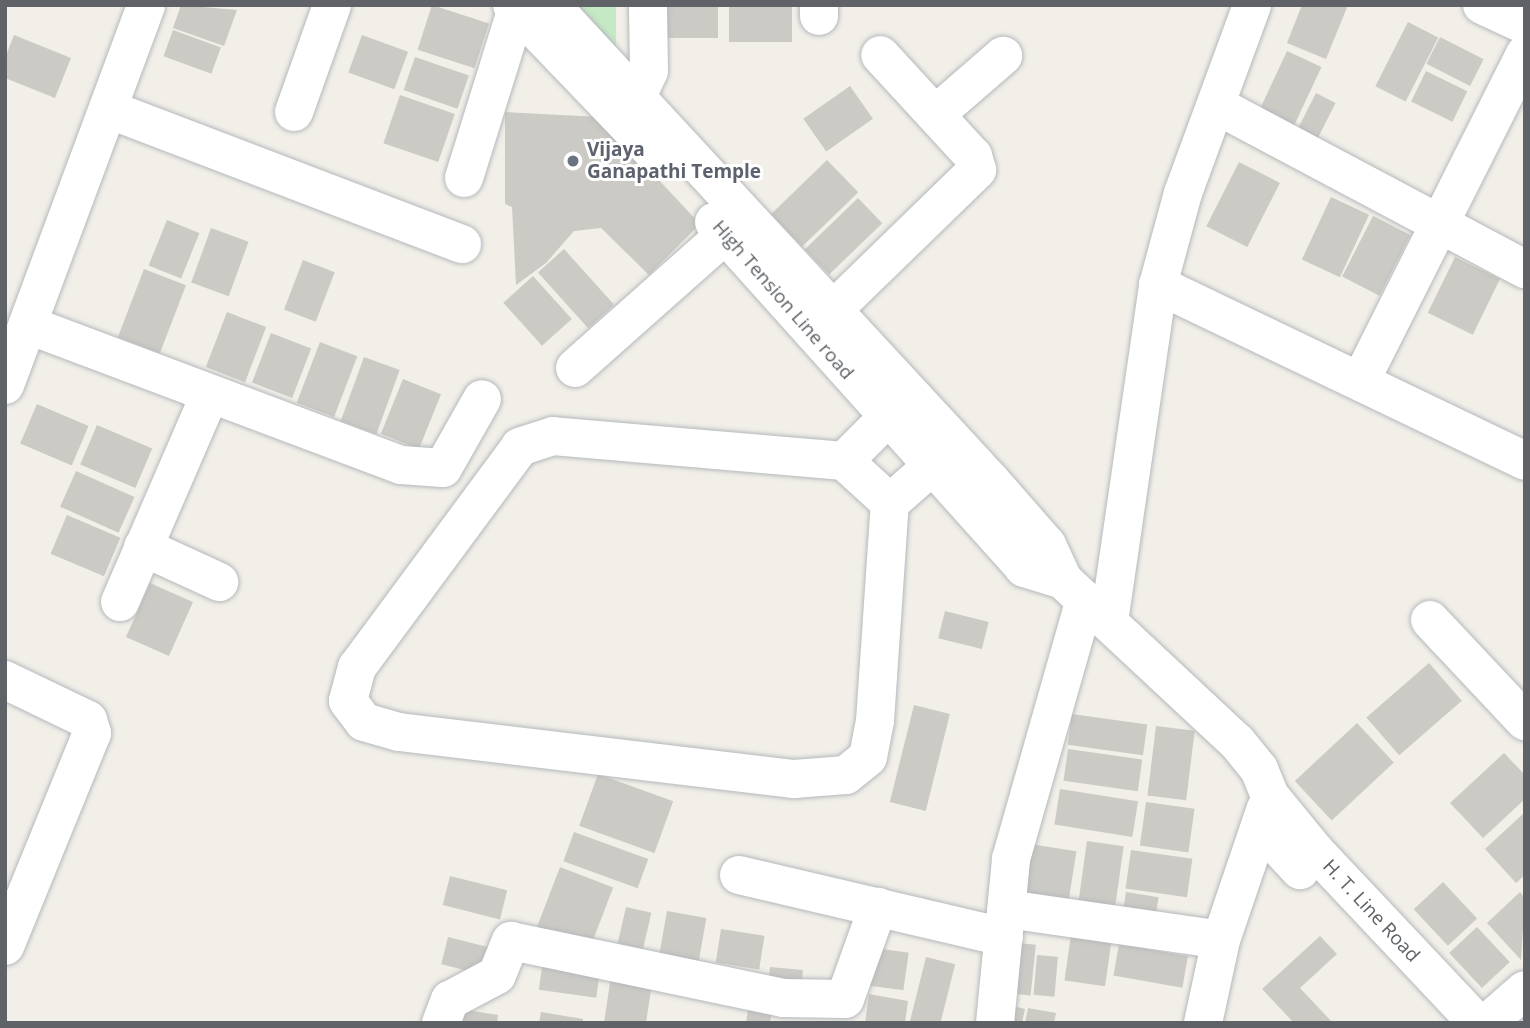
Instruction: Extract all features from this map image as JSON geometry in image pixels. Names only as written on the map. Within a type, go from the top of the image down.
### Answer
[{"type":"street","points":[[5,385],[31,326],[146,5]]},
{"type":"street","points":[[294,112],[332,5]]},
{"type":"street","points":[[632,107],[649,72],[648,5]]},
{"type":"street","points":[[995,1023],[1011,859],[1085,601],[1158,285],[1180,204],[1252,5]]},
{"type":"street","points":[[1482,5],[1525,25]]},
{"type":"street","points":[[464,178],[524,7]]},
{"type":"street","name":"High Tension Line road","points":[[524,7],[632,107],[733,224],[887,418],[1024,568],[1085,601]]},
{"type":"street","points":[[1361,380],[1525,54]]},
{"type":"street","points":[[831,312],[977,170],[973,156],[880,55]]},
{"type":"street","points":[[936,114],[1003,55]]},
{"type":"street","points":[[1216,105],[1438,226],[1525,269]]},
{"type":"street","points":[[108,109],[462,244]]},
{"type":"street","points":[[575,368],[733,224]]},
{"type":"street","name":"High Tension Line road","points":[[733,224],[831,312],[1047,545],[1085,601],[1237,742],[1259,769],[1265,812]]},
{"type":"street","points":[[1158,285],[1361,380],[1525,461]]},
{"type":"street","points":[[31,326],[209,396],[401,465],[443,468],[482,399]]},
{"type":"street","points":[[120,602],[209,396]]},
{"type":"street","points":[[844,461],[887,418]]},
{"type":"street","points":[[890,503],[844,461],[553,436],[520,447],[357,667],[348,701],[364,722],[399,733],[794,779],[846,775],[867,757],[876,721],[890,503],[932,466]]},
{"type":"street","points":[[143,547],[219,582]]},
{"type":"street","points":[[1430,620],[1517,697]]},
{"type":"street","points":[[5,680],[88,720],[92,733],[5,946]]},
{"type":"street","points":[[1203,1023],[1221,940],[1265,812]]},
{"type":"street","name":"H. T. Line Road","points":[[1265,812],[1442,1023]]},
{"type":"street","name":"H. T. Line Road","points":[[1265,812],[1477,1023]]},
{"type":"street","points":[[739,874],[878,907],[1005,923],[1221,940]]},
{"type":"street","points":[[440,1023],[450,1000],[497,975],[511,941],[781,1010],[845,999],[878,907]]},
{"type":"street","points":[[1487,1023],[1525,990]]},
{"type":"green space","points":[[576,5],[616,5],[616,54]]},
{"type":"building","points":[[181,5],[237,10],[224,46],[173,28]]},
{"type":"building","points":[[432,5],[489,24],[475,68],[417,50]]},
{"type":"building","points":[[664,5],[718,5],[718,38],[664,38]]},
{"type":"building","points":[[729,5],[792,5],[792,42],[729,42]]},
{"type":"building","points":[[1302,5],[1348,5],[1326,59],[1287,43]]},
{"type":"building","points":[[1408,22],[1438,37],[1406,102],[1375,86]]},
{"type":"building","points":[[173,30],[221,47],[211,74],[163,56]]},
{"type":"building","points":[[14,35],[71,58],[55,98],[5,78],[5,58]]},
{"type":"building","points":[[362,35],[408,52],[394,89],[348,73]]},
{"type":"building","points":[[1440,37],[1484,59],[1470,86],[1426,64]]},
{"type":"building","points":[[1287,51],[1321,67],[1292,130],[1258,114]]},
{"type":"building","points":[[415,57],[469,76],[457,109],[404,90]]},
{"type":"building","points":[[1426,71],[1467,91],[1452,122],[1411,102]]},
{"type":"building","points":[[850,86],[873,119],[826,151],[803,119]]},
{"type":"building","points":[[1316,93],[1336,103],[1317,139],[1298,129]]},
{"type":"building","points":[[400,95],[455,114],[438,162],[383,143]]},
{"type":"building","name":"Vijaya Ganapathi Temple","points":[[505,112],[600,117],[700,224],[649,275],[601,228],[574,231],[546,263],[516,285],[512,207],[505,204]]},
{"type":"building","points":[[827,160],[858,192],[802,247],[771,214]]},
{"type":"building","points":[[1239,162],[1280,183],[1247,247],[1206,226]]},
{"type":"building","points":[[1331,197],[1369,215],[1340,277],[1302,260]]},
{"type":"building","points":[[858,198],[882,223],[829,275],[805,249]]},
{"type":"building","points":[[1373,216],[1410,235],[1380,296],[1342,277]]},
{"type":"building","points":[[167,220],[199,233],[181,279],[149,265]]},
{"type":"building","points":[[211,228],[249,242],[229,296],[191,283]]},
{"type":"building","points":[[564,249],[614,305],[588,328],[538,272]]},
{"type":"building","points":[[1455,257],[1500,279],[1473,335],[1428,313]]},
{"type":"building","points":[[303,260],[335,272],[316,322],[284,309]]},
{"type":"building","points":[[144,269],[186,285],[160,353],[118,337]]},
{"type":"building","points":[[533,276],[572,319],[542,346],[503,303]]},
{"type":"building","points":[[227,312],[266,327],[245,382],[206,367]]},
{"type":"building","points":[[271,333],[311,348],[292,398],[252,382]]},
{"type":"building","points":[[320,342],[357,356],[334,417],[297,403]]},
{"type":"building","points":[[364,357],[400,370],[376,434],[341,421]]},
{"type":"building","points":[[403,379],[441,394],[419,449],[381,434]]},
{"type":"building","points":[[37,404],[89,426],[72,465],[20,444]]},
{"type":"building","points":[[97,425],[152,448],[135,488],[80,465]]},
{"type":"building","points":[[76,471],[134,497],[119,533],[60,507]]},
{"type":"building","points":[[67,515],[120,538],[104,576],[51,554]]},
{"type":"building","points":[[150,583],[193,602],[169,656],[126,637]]},
{"type":"building","points":[[945,611],[989,622],[982,649],[938,638]]},
{"type":"building","points":[[1429,663],[1462,701],[1399,755],[1366,717]]},
{"type":"building","points":[[914,705],[950,714],[926,811],[890,802]]},
{"type":"building","points":[[1072,714],[1147,725],[1143,755],[1068,745]]},
{"type":"building","points":[[1357,723],[1394,762],[1332,820],[1295,781]]},
{"type":"building","points":[[1156,726],[1195,731],[1186,800],[1147,795]]},
{"type":"building","points":[[1068,749],[1142,759],[1138,791],[1064,781]]},
{"type":"building","points":[[1504,753],[1525,775],[1525,799],[1483,838],[1450,803]]},
{"type":"building","points":[[598,774],[673,801],[654,853],[579,826]]},
{"type":"building","points":[[1060,789],[1138,801],[1132,837],[1054,825]]},
{"type":"building","points":[[1146,802],[1195,809],[1188,852],[1140,846]]},
{"type":"building","points":[[1525,812],[1525,875],[1516,883],[1485,849]]},
{"type":"building","points":[[574,832],[648,859],[638,888],[563,861]]},
{"type":"building","points":[[1087,841],[1124,846],[1113,920],[1077,915]]},
{"type":"building","points":[[1030,844],[1076,851],[1067,911],[1021,903]]},
{"type":"building","points":[[1131,850],[1192,859],[1187,897],[1126,889]]},
{"type":"building","points":[[560,867],[613,887],[590,947],[537,927]]},
{"type":"building","points":[[450,876],[507,890],[500,919],[443,905]]},
{"type":"building","points":[[1443,882],[1477,919],[1448,946],[1414,909]]},
{"type":"building","points":[[1126,892],[1159,897],[1154,927],[1121,922]]},
{"type":"building","points":[[1520,892],[1525,898],[1521,960],[1487,923]]},
{"type":"building","points":[[626,907],[651,913],[643,949],[618,943]]},
{"type":"building","points":[[667,911],[706,918],[699,962],[659,955]]},
{"type":"building","points":[[1072,927],[1113,933],[1105,986],[1064,980]]},
{"type":"building","points":[[1477,927],[1510,962],[1482,988],[1449,953]]},
{"type":"building","points":[[721,929],[764,936],[759,969],[716,963]]},
{"type":"building","points":[[1320,936],[1337,954],[1300,988],[1333,1023],[1294,1023],[1262,989]]},
{"type":"building","points":[[448,937],[492,948],[485,975],[441,964]]},
{"type":"building","points":[[1009,942],[1036,945],[1031,996],[1004,993]]},
{"type":"building","points":[[1119,944],[1188,956],[1182,988],[1113,976]]},
{"type":"building","points":[[875,948],[909,953],[903,990],[870,986]]},
{"type":"building","points":[[1037,955],[1058,957],[1054,997],[1034,995]]},
{"type":"building","points":[[926,957],[955,964],[940,1023],[910,1023]]},
{"type":"building","points":[[543,960],[600,968],[596,998],[539,990]]},
{"type":"building","points":[[770,967],[803,970],[801,993],[768,990]]},
{"type":"building","points":[[611,976],[652,983],[646,1023],[604,1023]]},
{"type":"building","points":[[869,994],[908,1001],[905,1023],[865,1023]]},
{"type":"building","points":[[750,997],[774,1001],[770,1023],[746,1023]]},
{"type":"building","points":[[1009,1005],[1025,1009],[1022,1023],[1005,1023]]},
{"type":"building","points":[[454,1008],[498,1015],[497,1023],[451,1023]]},
{"type":"building","points":[[1028,1008],[1056,1013],[1054,1023],[1025,1023]]},
{"type":"building","points":[[541,1012],[583,1019],[583,1023],[539,1023]]},
{"type":"place","name":"Vijaya Ganapathi Temple","points":[[573,161]]}]
